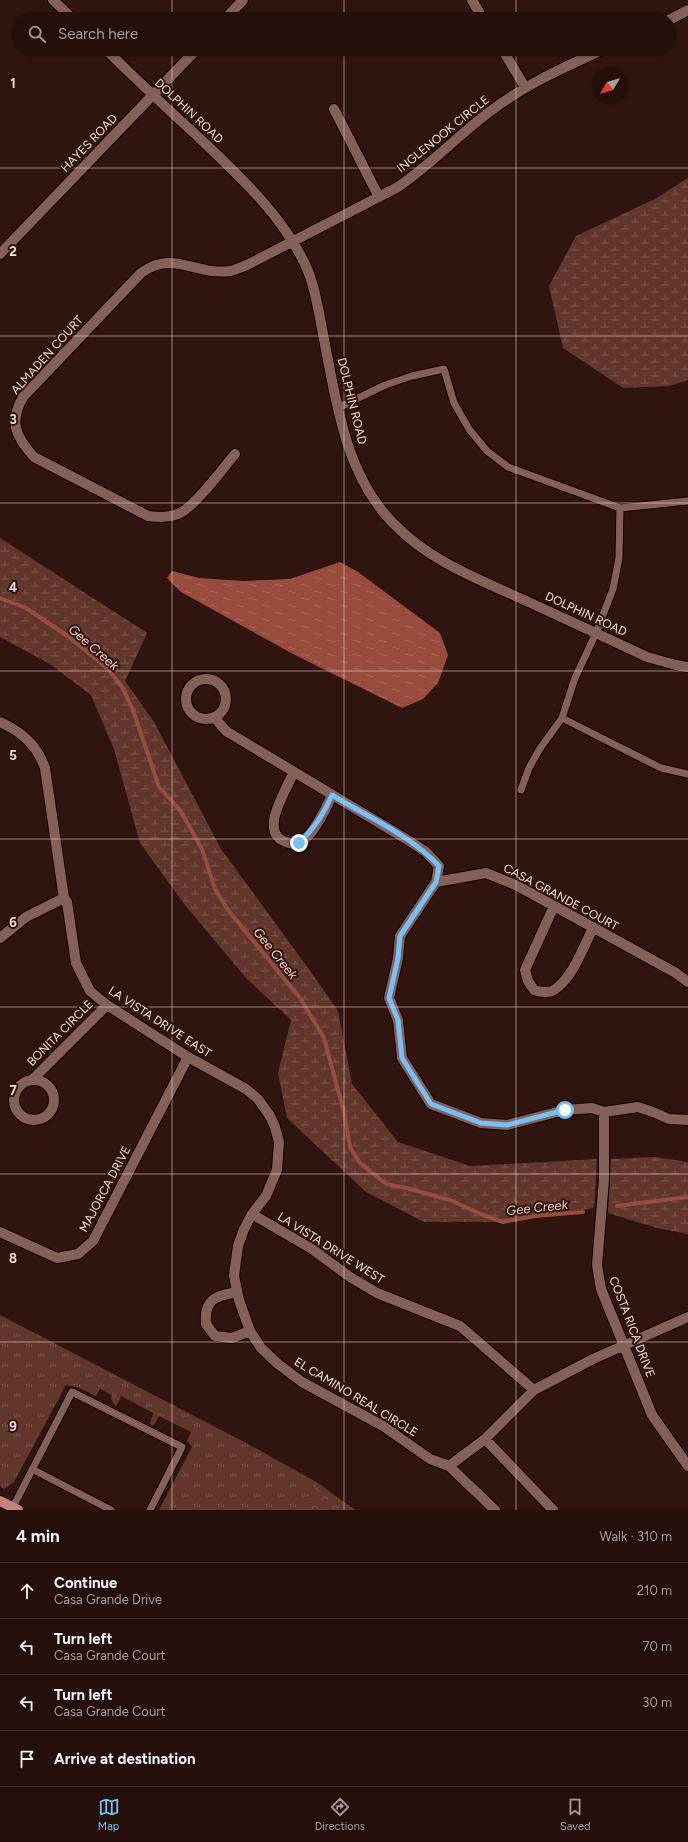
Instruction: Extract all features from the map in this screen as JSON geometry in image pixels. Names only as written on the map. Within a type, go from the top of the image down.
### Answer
[{"type":"main road","points":[[0,1501],[15,1509]]},
{"type":"street","points":[[54,0],[66,12]]},
{"type":"street","points":[[232,12],[243,0]]},
{"type":"street","points":[[472,0],[480,12]]},
{"type":"street","points":[[676,16],[688,10]]},
{"type":"street","name":"DOLPHIN ROAD","points":[[112,56],[232,169],[263,202],[291,241],[308,271],[315,295],[346,440],[359,472],[369,491],[391,521],[414,543],[448,566],[647,657],[688,667]]},
{"type":"street","name":"HAYES ROAD","points":[[0,254],[190,56]]},
{"type":"street","points":[[506,56],[524,87]]},
{"type":"street","name":"INGLENOOK CIRCLE","points":[[291,241],[379,197],[420,172],[492,110],[524,87],[552,72],[588,56]]},
{"type":"street","points":[[334,110],[379,197]]},
{"type":"street","name":"ALMADEN COURT","points":[[235,454],[190,506],[179,514],[163,517],[148,516],[34,457],[21,443],[16,426],[16,410],[23,397],[141,273],[149,267],[166,262],[182,263],[209,271],[230,271],[247,265],[291,241]]},
{"type":"street","points":[[214,717],[226,731],[426,852],[439,866],[436,882],[400,936],[398,958],[389,998],[398,1020],[402,1058],[431,1104],[481,1123],[507,1125],[565,1110],[592,1108],[604,1112],[638,1107],[669,1119],[688,1120]]},
{"type":"street","name":"LA VISTA DRIVE EAST","points":[[0,722],[18,731],[40,754],[45,768],[64,898],[67,902],[76,963],[90,991],[107,1005],[188,1057],[246,1089],[258,1099],[270,1116],[279,1142],[277,1170],[266,1196],[252,1214]]},
{"type":"street","points":[[294,772],[274,819],[275,832],[280,840],[289,844],[299,843],[310,832],[323,814],[332,795]]},
{"type":"street","name":"CASA GRANDE COURT","points":[[436,882],[486,873],[516,885],[676,973],[688,982]]},
{"type":"street","points":[[0,938],[26,917],[64,898]]},
{"type":"street","points":[[554,906],[525,970],[528,981],[534,990],[546,992],[552,991],[561,985],[568,976],[593,928]]},
{"type":"street","name":"BONITA CIRCLE","points":[[32,1080],[107,1005]]},
{"type":"street","name":"MAJORCA DRIVE","points":[[0,1232],[58,1258],[78,1254],[93,1241],[188,1057]]},
{"type":"street","name":"COSTA RICA DRIVE","points":[[604,1112],[604,1179],[597,1265],[601,1289],[652,1415],[688,1464]]},
{"type":"street","name":"EL CAMINO REAL CIRCLE","points":[[252,1214],[244,1229],[238,1246],[234,1276],[237,1292],[250,1331],[261,1348],[278,1364],[302,1382],[383,1426],[430,1459],[449,1466],[495,1510]]},
{"type":"street","name":"LA VISTA DRIVE WEST","points":[[252,1214],[312,1249],[350,1277],[377,1293],[460,1326],[534,1390]]},
{"type":"street","points":[[237,1292],[213,1299],[206,1308],[206,1324],[215,1336],[232,1338],[250,1331]]},
{"type":"street","points":[[449,1466],[485,1439],[534,1390],[593,1359],[688,1317]]},
{"type":"street","points":[[485,1439],[553,1510]]},
{"type":"lane","points":[[338,408],[385,385],[412,376],[444,369],[454,403],[469,429],[487,451],[508,467],[620,508],[688,501]]},
{"type":"lane","points":[[521,790],[529,768],[539,750],[562,718],[575,678],[596,633],[613,590],[620,558],[620,508]]},
{"type":"lane","points":[[562,718],[661,768],[688,774]]},
{"type":"lane","points":[[15,1509],[32,1470],[72,1392],[182,1447],[150,1510]]},
{"type":"lane","points":[[32,1470],[110,1510]]},
{"type":"green space","points":[[688,178],[688,380],[670,386],[623,388],[563,348],[549,286],[576,236],[655,199]]},
{"type":"green space","points":[[0,538],[147,633],[125,681],[154,722],[221,849],[338,1011],[352,1084],[398,1142],[470,1166],[597,1159],[594,1208],[514,1222],[424,1222],[366,1192],[287,1118],[278,1073],[291,1020],[246,978],[185,905],[140,843],[114,749],[91,695],[50,664],[0,637]]},
{"type":"green space","points":[[655,1157],[688,1162],[688,1234],[657,1228],[608,1213],[611,1159]]},
{"type":"green space","points":[[0,1315],[248,1444],[318,1483],[303,1510],[159,1510],[192,1447],[187,1441],[191,1432],[159,1416],[154,1425],[151,1425],[150,1423],[153,1413],[121,1396],[117,1405],[115,1406],[111,1399],[112,1395],[100,1389],[96,1396],[77,1387],[66,1385],[14,1482],[4,1489],[0,1486]]},
{"type":"green space","points":[[318,1483],[355,1510],[302,1510]]},
{"type":"water","points":[[340,562],[358,572],[440,633],[448,655],[438,683],[423,699],[402,708],[293,654],[181,592],[167,578],[172,571],[199,578],[243,581],[290,579]]},
{"type":"waterway","name":"Gee Creek","points":[[0,598],[26,608],[69,637],[109,670],[122,687],[133,710],[159,787],[180,810],[202,849],[215,889],[228,910],[300,998],[324,1038],[344,1112],[350,1147],[360,1163],[386,1184],[450,1200],[483,1215],[503,1222],[534,1216],[583,1212]]},
{"type":"waterway","name":"Gee Creek","points":[[617,1206],[688,1197]]},
{"type":"route","points":[[299,843],[310,832],[323,814],[332,795],[411,842],[426,852],[439,866],[436,882],[400,936],[398,958],[389,998],[398,1020],[402,1058],[431,1104],[481,1123],[507,1125],[565,1110]]}]
